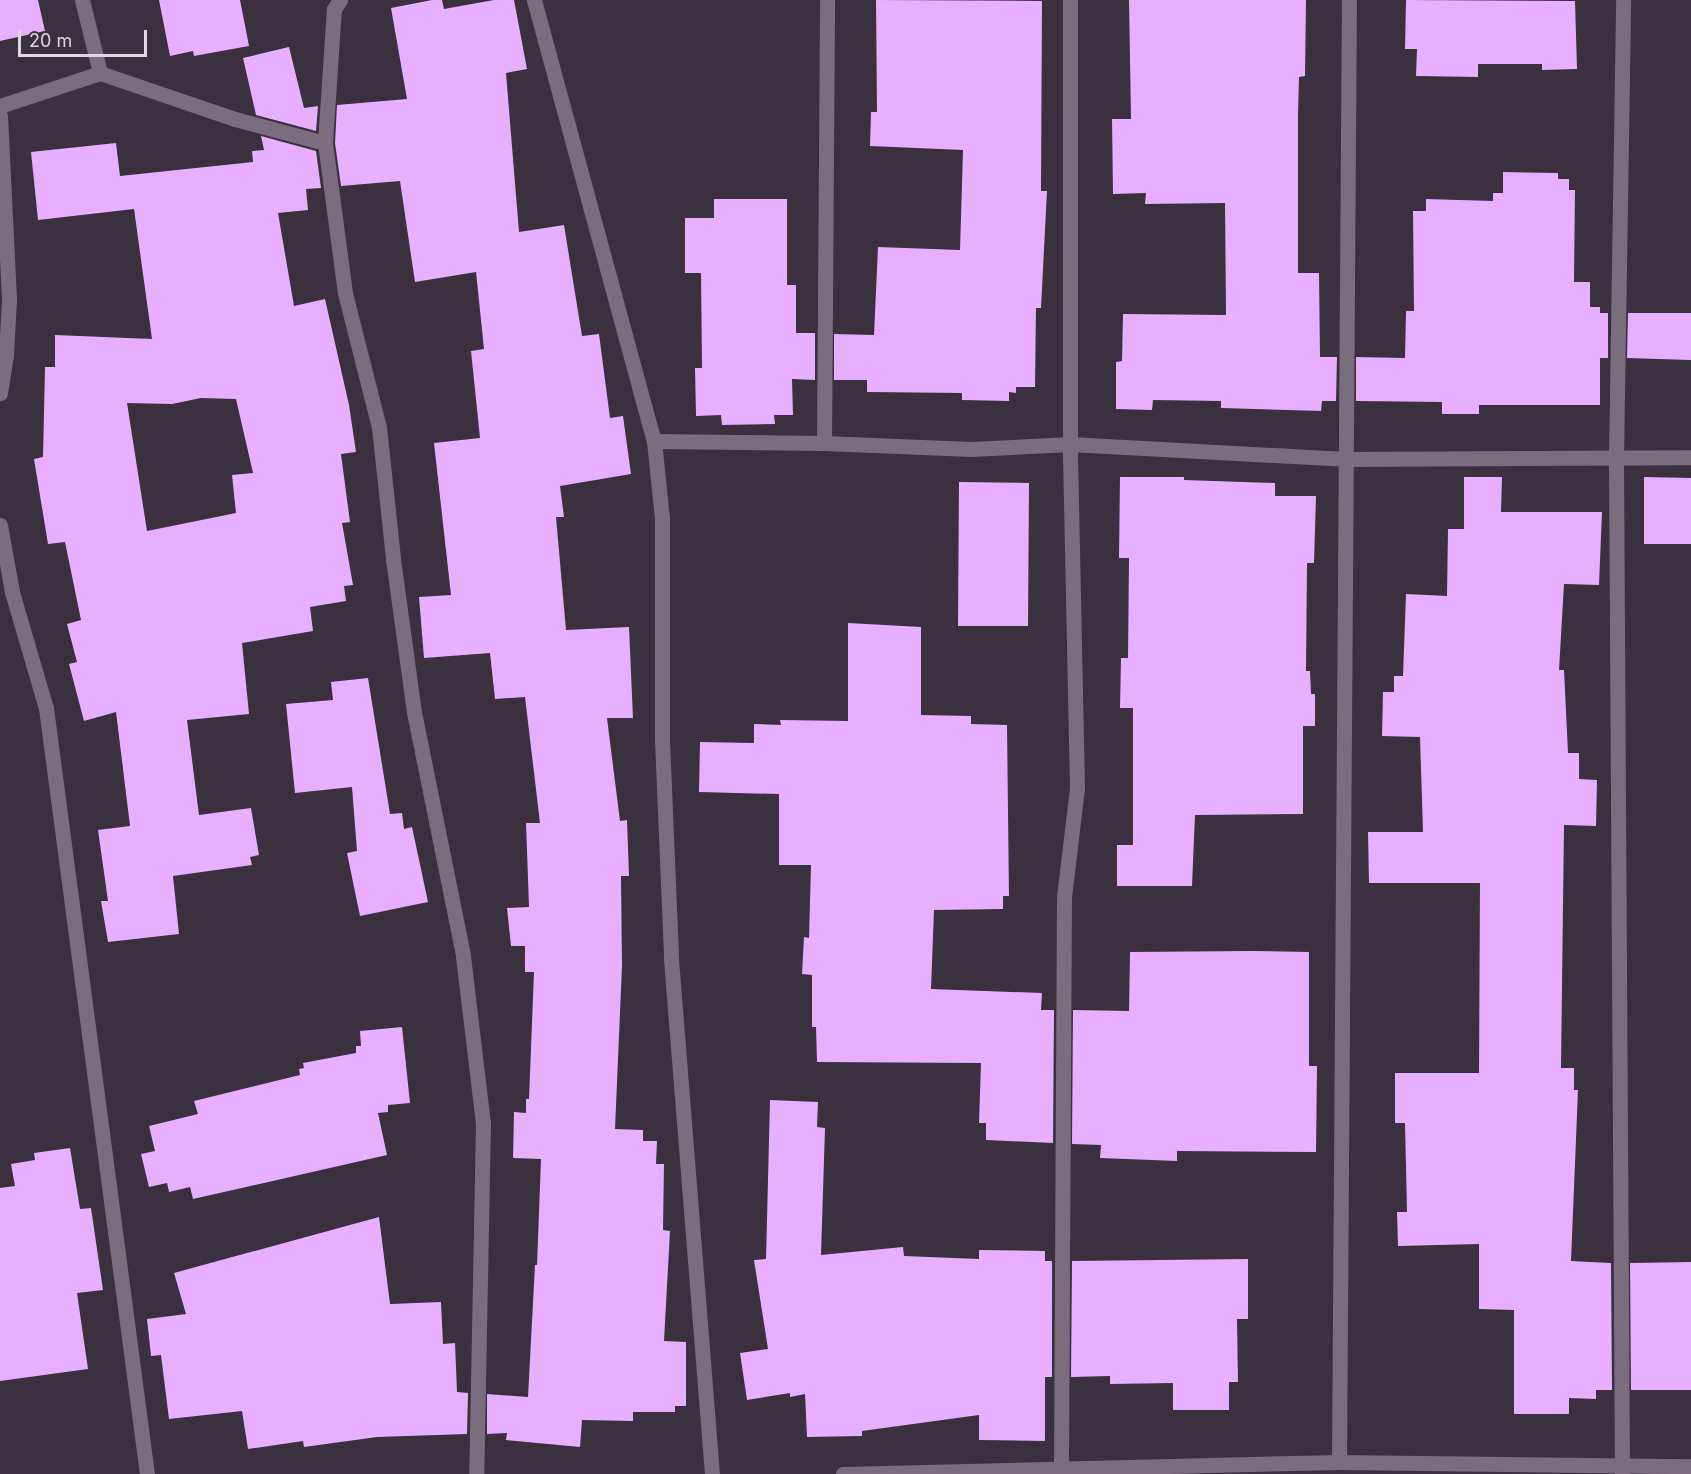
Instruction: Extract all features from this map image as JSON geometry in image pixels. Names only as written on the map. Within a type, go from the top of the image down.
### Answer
[{"type":"street","points":[[82,0],[100,73]]},
{"type":"street","points":[[340,0],[334,9],[325,143],[345,293],[379,427],[393,559],[414,712],[463,956],[483,1123],[476,1474]]},
{"type":"street","points":[[534,0],[654,441],[662,518],[662,740],[671,958],[712,1474]]},
{"type":"street","points":[[824,443],[827,0]]},
{"type":"street","points":[[1061,1467],[1064,897],[1077,788],[1070,444],[1070,0]]},
{"type":"street","points":[[1339,1462],[1349,0]]},
{"type":"street","points":[[1622,1469],[1616,457],[1623,0]]},
{"type":"street","points":[[0,106],[100,73],[235,119],[325,143]]},
{"type":"street","points":[[0,115],[9,299],[4,323],[0,394]]},
{"type":"street","points":[[654,441],[824,443],[971,449],[1070,444],[1345,459],[1691,457]]},
{"type":"street","points":[[0,525],[12,592],[46,708],[147,1474]]},
{"type":"street","points":[[843,1474],[960,1473],[1061,1467],[1339,1462],[1622,1469],[1691,1466]]},
{"type":"building","points":[[0,0],[38,0],[45,31],[0,41]]},
{"type":"building","points":[[159,0],[240,0],[249,46],[194,56],[193,51],[170,56]]},
{"type":"building","points":[[442,0],[444,9],[494,0],[514,0],[527,69],[506,73],[519,232],[564,225],[582,336],[599,334],[610,418],[623,416],[631,474],[560,486],[564,517],[556,517],[566,630],[629,627],[633,718],[607,718],[620,821],[627,820],[629,876],[621,876],[622,966],[615,1129],[643,1130],[643,1141],[657,1141],[656,1164],[664,1164],[663,1230],[670,1231],[664,1341],[686,1342],[686,1406],[675,1406],[675,1412],[633,1412],[633,1421],[582,1420],[580,1447],[506,1440],[507,1433],[487,1434],[487,1394],[528,1397],[541,1159],[513,1158],[514,1112],[526,1113],[526,1099],[529,1099],[534,972],[525,972],[525,946],[511,946],[507,908],[529,907],[526,823],[540,823],[525,697],[495,699],[490,653],[424,658],[419,597],[451,595],[434,443],[480,438],[471,351],[484,349],[476,272],[415,282],[400,181],[341,186],[335,143],[337,105],[407,99],[391,8]]},
{"type":"building","points":[[876,0],[1042,1],[1041,191],[1047,191],[1041,308],[1036,308],[1035,387],[1016,387],[1016,393],[1009,392],[1009,401],[962,400],[962,393],[867,392],[867,380],[834,380],[834,334],[874,335],[878,247],[960,250],[963,150],[870,146],[871,112],[877,112]]},
{"type":"building","points":[[1129,0],[1306,0],[1305,76],[1299,77],[1298,273],[1319,273],[1320,357],[1337,357],[1336,401],[1322,401],[1321,411],[1221,408],[1221,401],[1153,400],[1152,410],[1116,409],[1116,362],[1122,361],[1123,314],[1226,315],[1225,203],[1145,204],[1146,193],[1113,194],[1112,119],[1131,119]]},
{"type":"building","points":[[1406,0],[1575,1],[1577,69],[1542,70],[1542,64],[1478,64],[1478,77],[1416,76],[1417,49],[1405,49]]},
{"type":"building","points":[[289,47],[304,108],[318,106],[316,131],[256,115],[243,58]]},
{"type":"building","points":[[261,136],[316,151],[321,188],[306,189],[308,210],[278,213],[294,306],[325,299],[349,405],[356,452],[341,454],[350,522],[342,523],[353,585],[344,586],[346,601],[310,607],[313,631],[242,643],[249,714],[187,720],[199,815],[251,808],[259,855],[250,857],[252,865],[173,876],[179,934],[108,942],[101,901],[108,901],[98,830],[130,826],[116,712],[84,721],[69,664],[77,662],[67,624],[81,620],[65,542],[48,544],[34,459],[43,457],[45,367],[55,367],[55,335],[152,339],[134,209],[38,220],[31,152],[116,143],[120,176],[253,162],[252,151],[264,150]],"holes":[[[201,398],[236,399],[253,473],[232,475],[236,513],[147,531],[127,403],[172,404]]]},
{"type":"building","points":[[1503,172],[1558,173],[1558,179],[1569,179],[1569,190],[1575,190],[1574,282],[1590,282],[1590,307],[1600,307],[1600,313],[1608,313],[1608,358],[1600,358],[1600,405],[1479,405],[1479,414],[1442,414],[1442,402],[1356,401],[1356,357],[1405,358],[1406,311],[1414,311],[1413,211],[1426,211],[1426,199],[1493,201],[1493,193],[1503,193]]},
{"type":"building","points":[[714,199],[787,199],[787,285],[796,285],[796,333],[815,333],[815,380],[792,379],[793,415],[774,415],[775,424],[722,425],[721,415],[696,416],[695,368],[702,368],[701,273],[685,273],[685,218],[714,218]]},
{"type":"building","points":[[1628,313],[1691,313],[1691,360],[1627,358]]},
{"type":"building","points":[[1120,477],[1184,477],[1184,480],[1275,483],[1275,496],[1316,496],[1314,563],[1307,563],[1306,671],[1310,671],[1311,694],[1315,694],[1315,726],[1303,726],[1303,814],[1195,815],[1192,886],[1117,886],[1117,845],[1133,845],[1133,708],[1120,708],[1121,658],[1128,658],[1129,558],[1119,558]]},
{"type":"building","points":[[1464,477],[1502,477],[1501,512],[1602,512],[1599,585],[1564,584],[1559,670],[1564,670],[1568,753],[1579,753],[1579,779],[1597,780],[1596,826],[1564,825],[1561,1068],[1574,1068],[1574,1090],[1578,1090],[1571,1261],[1611,1263],[1612,1390],[1596,1390],[1596,1399],[1569,1398],[1569,1414],[1514,1414],[1514,1310],[1479,1309],[1479,1244],[1398,1246],[1397,1212],[1407,1212],[1405,1123],[1395,1123],[1395,1073],[1479,1073],[1480,883],[1369,883],[1368,832],[1423,832],[1420,737],[1382,736],[1383,692],[1394,692],[1394,676],[1403,676],[1406,594],[1447,596],[1448,529],[1464,529]]},
{"type":"building","points":[[1644,477],[1691,478],[1691,544],[1644,544]]},
{"type":"building","points":[[959,482],[1029,483],[1028,626],[958,626]]},
{"type":"building","points":[[848,623],[921,627],[921,715],[971,716],[971,724],[1007,725],[1009,896],[1003,896],[1003,909],[934,910],[931,989],[1042,993],[1041,1010],[1054,1010],[1053,1143],[986,1140],[986,1123],[979,1123],[981,1063],[817,1062],[816,1027],[812,1027],[812,975],[802,974],[804,937],[809,938],[811,865],[779,865],[779,794],[699,792],[700,742],[754,743],[754,724],[781,725],[780,720],[848,721]]},
{"type":"building","points":[[368,678],[390,814],[402,813],[404,829],[412,827],[428,902],[360,916],[347,853],[357,851],[352,787],[295,793],[286,704],[333,700],[331,682]]},
{"type":"building","points":[[1130,952],[1309,952],[1309,1066],[1317,1066],[1316,1152],[1177,1151],[1177,1161],[1100,1158],[1101,1145],[1072,1144],[1073,1010],[1129,1011]]},
{"type":"building","points":[[402,1027],[410,1103],[388,1105],[388,1112],[378,1113],[387,1155],[193,1199],[190,1187],[169,1192],[167,1183],[149,1187],[141,1154],[155,1151],[149,1126],[198,1114],[194,1101],[300,1075],[299,1069],[304,1068],[303,1063],[356,1053],[356,1046],[361,1046],[360,1031]]},
{"type":"building","points":[[770,1100],[818,1102],[817,1127],[825,1128],[821,1255],[903,1247],[904,1256],[979,1259],[979,1250],[1045,1251],[1045,1261],[1052,1261],[1052,1377],[1045,1377],[1045,1441],[979,1440],[979,1415],[862,1431],[862,1436],[807,1437],[805,1394],[790,1397],[790,1393],[747,1400],[740,1353],[768,1349],[754,1260],[766,1259]]},
{"type":"building","points":[[70,1148],[80,1209],[91,1208],[103,1290],[77,1293],[88,1369],[0,1381],[0,1188],[15,1186],[11,1164],[35,1160],[34,1153]]},
{"type":"building","points":[[379,1217],[390,1304],[441,1302],[443,1344],[455,1343],[457,1392],[468,1393],[467,1434],[377,1437],[304,1447],[303,1441],[248,1449],[242,1411],[169,1419],[161,1355],[151,1356],[147,1319],[186,1314],[174,1273]]},
{"type":"building","points":[[1248,1259],[1248,1319],[1237,1319],[1238,1382],[1229,1382],[1229,1410],[1173,1410],[1173,1383],[1110,1384],[1110,1376],[1071,1377],[1072,1261]]},
{"type":"building","points":[[1691,1262],[1691,1390],[1631,1390],[1630,1263]]}]
